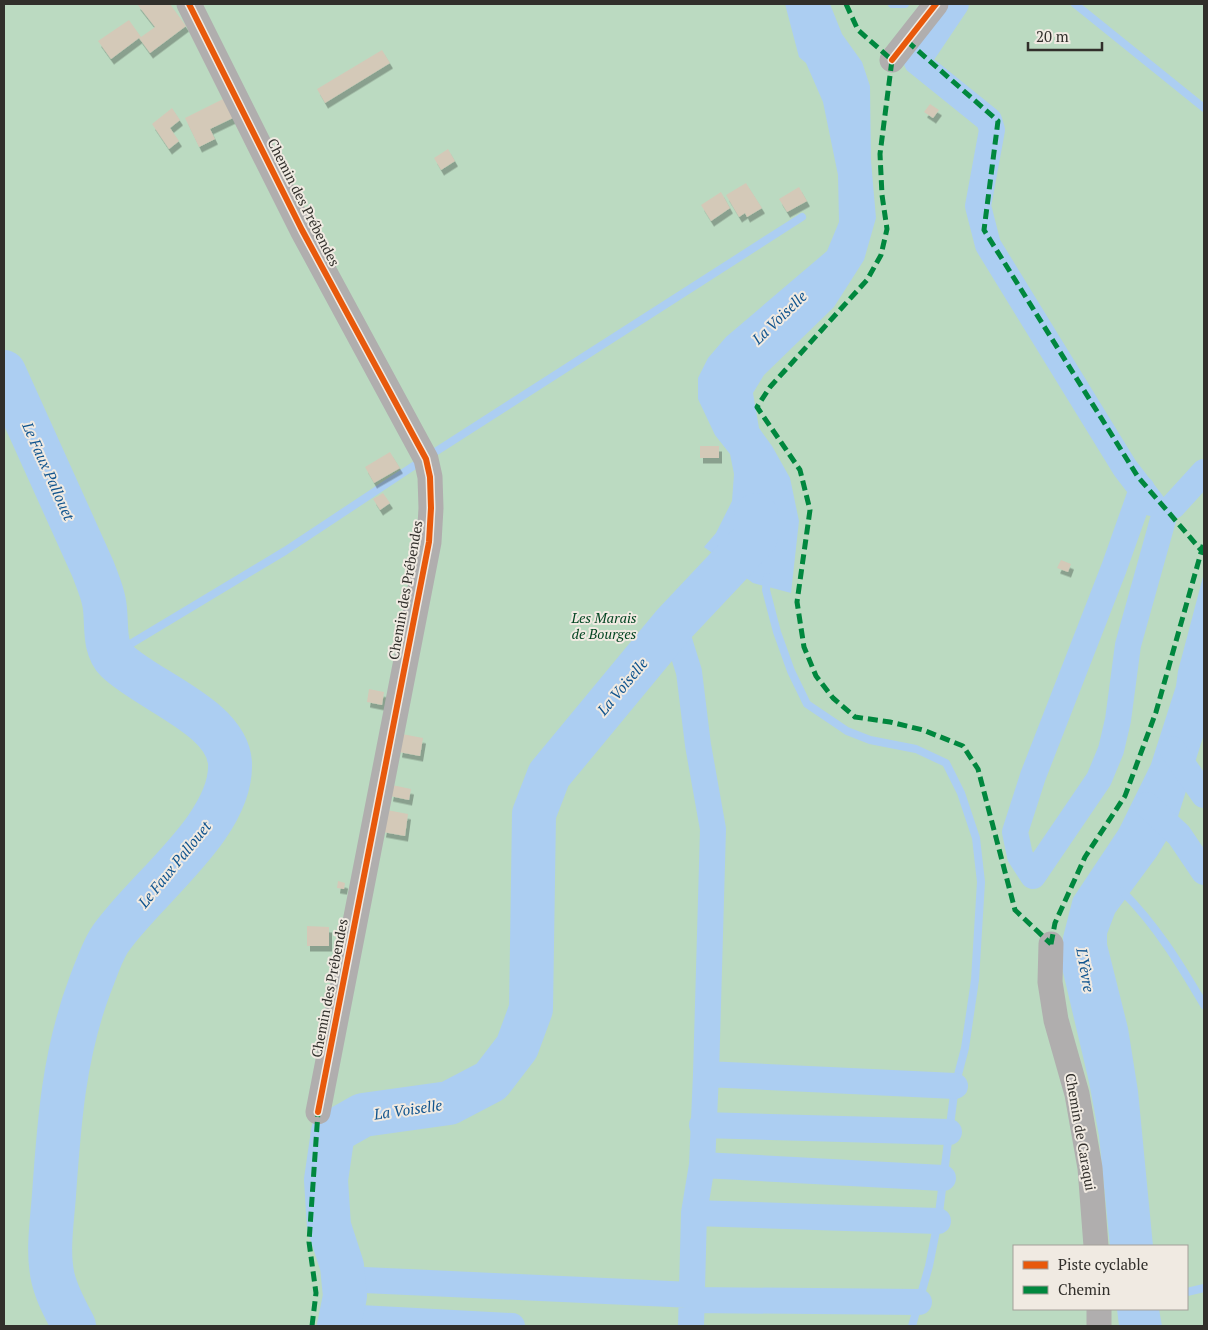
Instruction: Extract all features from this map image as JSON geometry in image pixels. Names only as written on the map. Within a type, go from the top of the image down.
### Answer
[{"type":"street","name":"Chemin des Prébendes","points":[[189,4],[302,230],[385,385],[419,443],[426,459],[430,477],[429,542],[318,1112]]},
{"type":"street","points":[[892,60],[936,4]]},
{"type":"street","name":"Chemin de Caraqui","points":[[1051,944],[1050,982],[1056,1020],[1077,1094],[1090,1168],[1096,1245]]},
{"type":"street","points":[[1099,1310],[1099,1326]]},
{"type":"green space","name":"Les Marais de Bourges","points":[[4,4],[1204,4],[1204,1326],[4,1326]]},
{"type":"water","points":[[785,4],[830,4],[842,34],[862,62],[870,86],[871,161],[876,218],[864,260],[834,307],[764,375],[753,393],[759,428],[772,446],[790,478],[799,521],[791,593],[753,583],[704,547],[716,533],[732,501],[734,474],[730,454],[715,435],[698,399],[698,378],[708,358],[726,337],[827,251],[839,222],[838,175],[823,102],[806,63],[799,57]]},
{"type":"water","points":[[4,372],[82,553],[119,652],[105,661],[84,588],[4,407]]},
{"type":"water","name":"L'Yèvre","points":[[1204,573],[1204,734],[1175,826],[1157,856],[1115,913],[1107,934],[1107,944],[1128,1028],[1138,1091],[1153,1245],[1110,1245],[1099,1136],[1089,1082],[1062,968],[1063,937],[1073,898],[1119,829],[1151,764],[1176,686],[1178,671]]},
{"type":"water","points":[[1117,1310],[1159,1310],[1162,1326],[1119,1326]]},
{"type":"building","points":[[137,4],[170,4],[186,26],[150,53],[139,38],[111,59],[98,41],[129,20],[141,37],[155,27]]},
{"type":"building","points":[[382,50],[390,63],[325,103],[317,89]]},
{"type":"building","points":[[227,97],[237,116],[210,129],[215,139],[199,147],[185,118]]},
{"type":"building","points":[[930,104],[939,110],[933,118],[924,112]]},
{"type":"building","points":[[172,108],[180,120],[170,128],[179,141],[169,149],[152,124]]},
{"type":"building","points":[[448,149],[455,161],[441,170],[434,158]]},
{"type":"building","points":[[746,183],[762,208],[747,217],[745,213],[739,217],[726,195]]},
{"type":"building","points":[[799,187],[807,201],[787,212],[779,199]]},
{"type":"building","points":[[721,192],[730,208],[711,221],[701,205]]},
{"type":"building","points":[[700,446],[719,446],[719,458],[700,458]]},
{"type":"building","points":[[390,452],[400,468],[374,483],[365,467]]},
{"type":"building","points":[[383,493],[390,503],[380,510],[373,499]]},
{"type":"building","points":[[1061,560],[1071,564],[1068,572],[1057,568]]},
{"type":"building","points":[[369,689],[384,692],[382,705],[367,702]]},
{"type":"building","points":[[402,734],[423,738],[420,756],[399,752]]},
{"type":"building","points":[[392,785],[411,789],[409,800],[390,796]]},
{"type":"building","points":[[387,810],[408,814],[405,836],[383,832]]},
{"type":"building","points":[[338,881],[345,883],[344,889],[337,888]]},
{"type":"building","points":[[307,926],[329,927],[329,946],[307,946]]},
{"type":"waterway","points":[[892,4],[905,4]]},
{"type":"waterway","points":[[956,4],[917,62],[989,120],[992,130],[978,206],[988,245],[1125,468],[1152,503]]},
{"type":"waterway","points":[[1075,4],[1204,108]]},
{"type":"waterway","points":[[432,454],[802,217]]},
{"type":"waterway","name":"Le Faux Pallouet","points":[[4,372],[93,569],[103,598],[107,641],[112,655],[131,672],[201,718],[226,747],[230,763],[227,787],[217,811],[202,834],[183,857],[109,941],[81,1011],[64,1088],[50,1247],[51,1268],[55,1284],[74,1326]]},
{"type":"waterway","points":[[112,655],[285,551],[421,461]]},
{"type":"waterway","points":[[1173,506],[1204,472]]},
{"type":"waterway","points":[[1142,489],[1114,568],[1033,776],[1015,832],[1020,856],[1033,876],[1099,779],[1111,750],[1118,720],[1128,645],[1164,516]]},
{"type":"waterway","name":"La Voiselle","points":[[339,1326],[345,1296],[342,1266],[329,1226],[326,1180],[333,1132],[363,1115],[449,1103],[491,1081],[517,1047],[531,1009],[534,814],[549,775],[674,624],[756,537],[756,515]]},
{"type":"waterway","points":[[767,577],[766,590],[777,632],[791,671],[807,704],[847,731],[870,740],[916,749],[946,763],[961,793],[976,838],[981,882],[975,980],[965,1048],[955,1086],[938,1221],[929,1266],[912,1326]]},
{"type":"waterway","points":[[674,624],[689,672],[698,745],[713,829],[702,1165],[694,1213],[691,1326]]},
{"type":"waterway","points":[[1172,749],[1204,795]]},
{"type":"waterway","points":[[1147,805],[1179,835],[1204,872]]},
{"type":"waterway","points":[[1122,891],[1157,931],[1204,1005]]},
{"type":"waterway","points":[[706,1074],[955,1086]]},
{"type":"waterway","points":[[702,1125],[949,1132]]},
{"type":"waterway","points":[[702,1165],[943,1178]]},
{"type":"waterway","points":[[694,1213],[938,1221]]},
{"type":"waterway","points":[[342,1279],[692,1295]]},
{"type":"waterway","points":[[1188,1292],[1204,1288]]},
{"type":"waterway","points":[[692,1300],[919,1302]]},
{"type":"waterway","points":[[341,1317],[512,1326]]},
{"type":"marked path","points":[[846,4],[858,30],[892,60],[880,154],[882,195],[887,229],[881,255],[867,280],[770,387],[757,407],[800,470],[810,510],[797,602],[804,647],[816,676],[833,698],[855,717],[890,722],[923,730],[963,746],[978,769],[1015,910],[1051,944]]},
{"type":"marked path","points":[[907,41],[998,121],[984,230],[1138,477],[1201,550]]},
{"type":"marked path","points":[[1051,944],[1055,923],[1085,857],[1125,796],[1156,712],[1204,542]]},
{"type":"marked path","points":[[312,1326],[316,1293],[309,1242],[318,1112]]},
{"type":"cycle path","points":[[189,4],[302,230],[426,459],[430,477],[429,542],[318,1112]]},
{"type":"cycle path","points":[[892,60],[936,4]]}]
